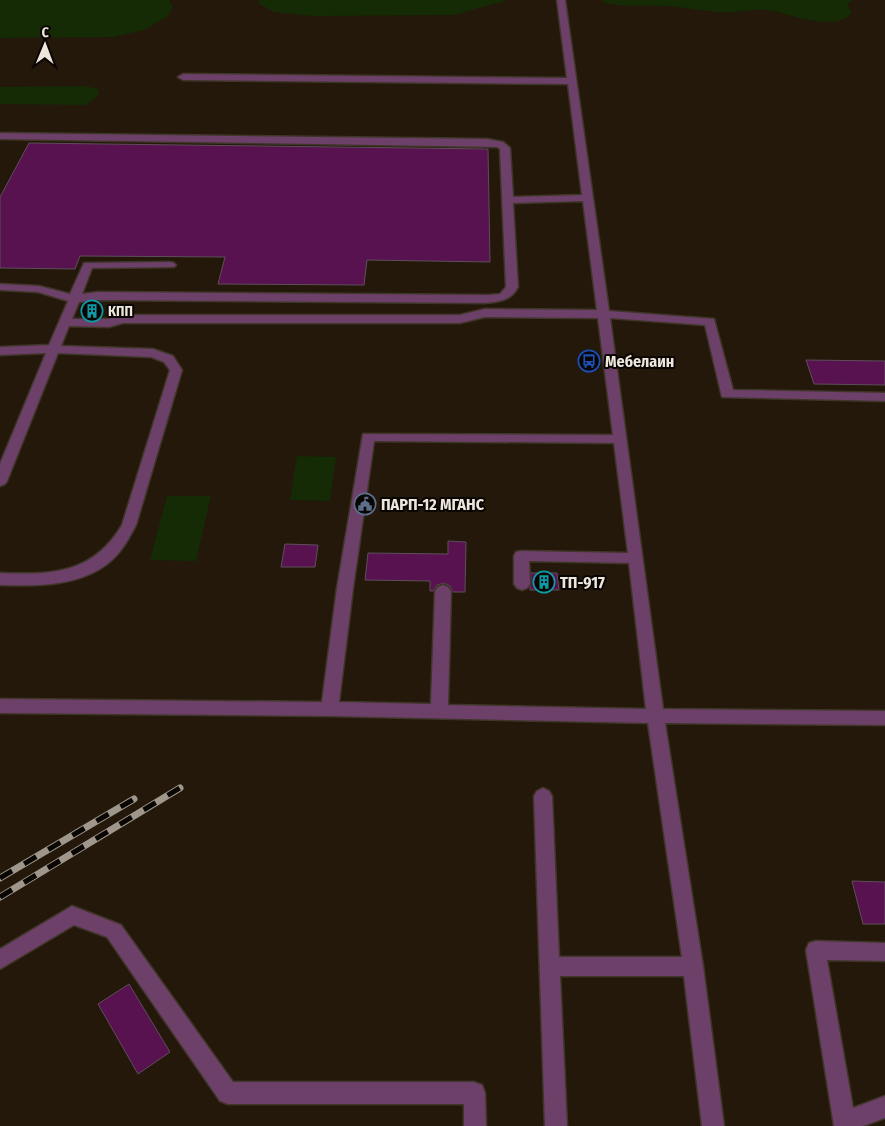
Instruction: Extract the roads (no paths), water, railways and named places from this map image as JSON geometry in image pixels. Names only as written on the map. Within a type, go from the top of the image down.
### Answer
[{"type":"street","points":[[560,0],[636,558],[655,716],[693,966],[713,1126]]},
{"type":"street","points":[[184,77],[572,81]]},
{"type":"street","points":[[0,136],[495,143],[506,148],[512,287],[511,291],[503,297],[484,299],[98,296],[74,299],[39,289],[0,287]]},
{"type":"street","points":[[508,200],[588,198]]},
{"type":"street","points":[[0,482],[88,265],[170,265]]},
{"type":"street","points":[[66,322],[109,323],[122,319],[460,319],[485,313],[602,314],[710,322],[727,394],[885,397]]},
{"type":"street","points":[[0,351],[53,349],[153,353],[169,360],[176,370],[129,525],[116,547],[92,566],[66,576],[48,579],[0,579]]},
{"type":"street","points":[[330,709],[345,588],[368,437],[619,440]]},
{"type":"street","points":[[522,584],[521,556],[636,558]]},
{"type":"street","points":[[439,712],[443,592]]},
{"type":"street","points":[[0,706],[885,718]]},
{"type":"street","points":[[543,796],[556,1126]]},
{"type":"street","points":[[0,960],[72,915],[114,931],[228,1093],[474,1093],[475,1126]]},
{"type":"street","points":[[885,952],[816,950],[845,1124],[885,1107]]},
{"type":"street","points":[[549,967],[693,966]]},
{"type":"railway","points":[[0,897],[180,788]]},
{"type":"railway","points":[[0,878],[134,799]]},
{"type":"place","name":"КПП","points":[[92,311]]},
{"type":"place","name":"Мебелаин","points":[[589,361]]},
{"type":"place","name":"ПАРП-12 МГАНС","points":[[365,504]]},
{"type":"place","name":"ТП-917","points":[[544,582]]}]
